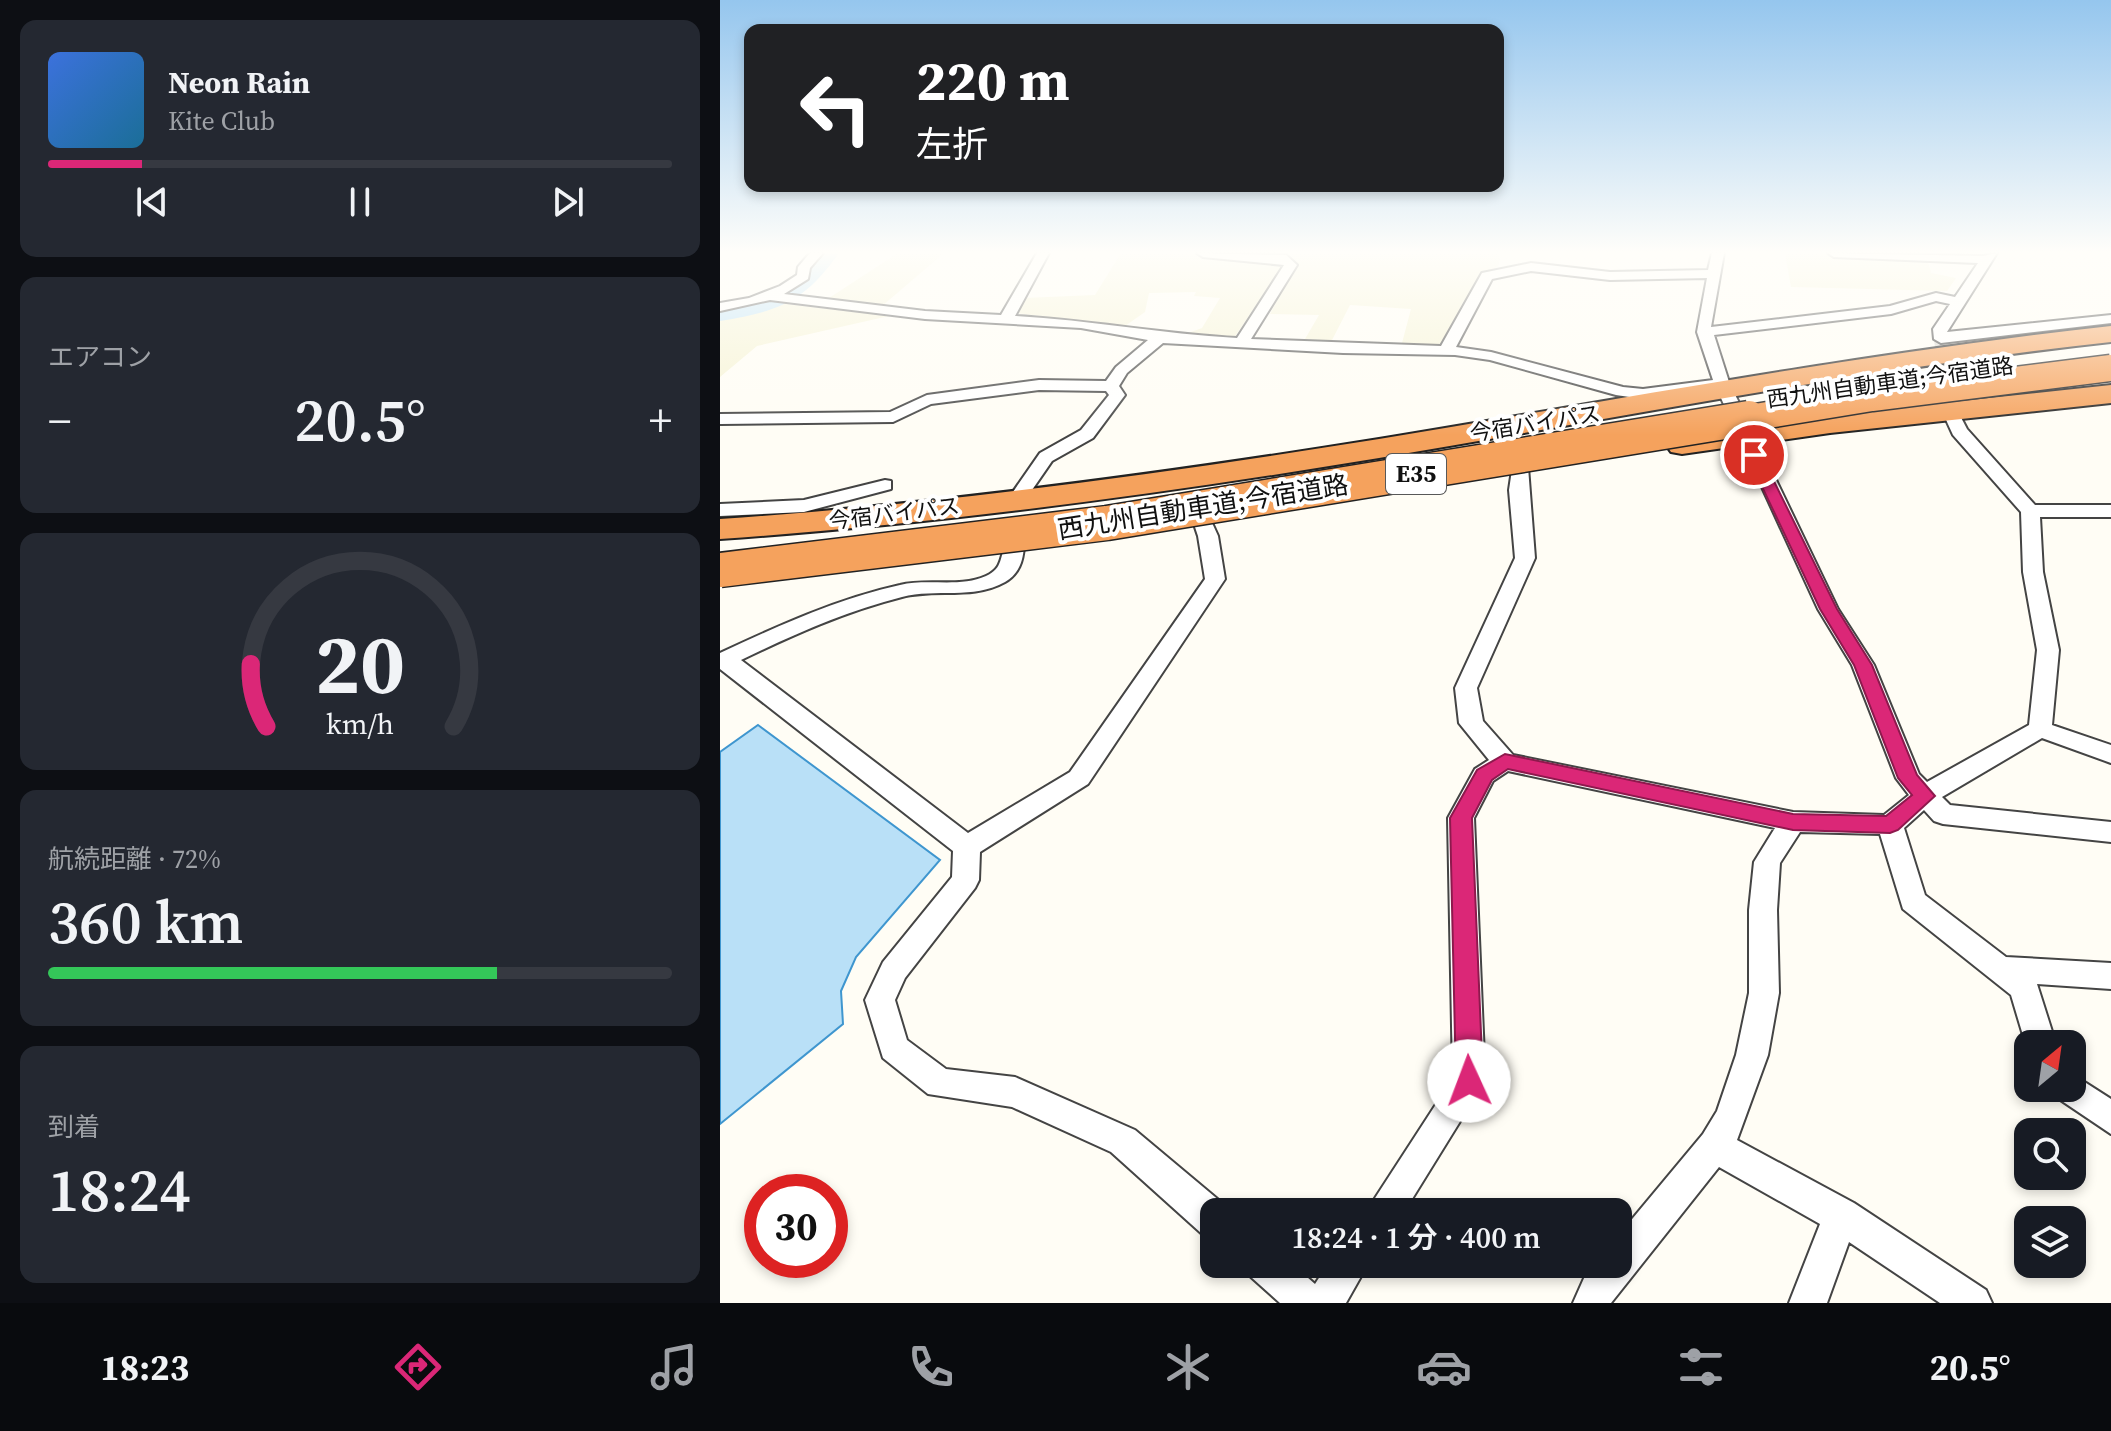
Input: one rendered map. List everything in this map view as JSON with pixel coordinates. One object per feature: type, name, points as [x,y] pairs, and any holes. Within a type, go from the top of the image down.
[{"type":"highway","name":"今宿バイパス","points":[[720,529],[824,522],[1017,499],[1374,449],[1722,394],[1955,351],[2111,334]]},
{"type":"highway","points":[[1722,394],[1942,362],[2111,344]]},
{"type":"highway","name":"西九州自動車道;今宿道路","points":[[720,552],[967,525],[1722,394],[1871,383],[2111,356]]},
{"type":"highway","name":"西九州自動車道;今宿道路","points":[[720,570],[967,543],[1508,464],[1872,398],[2111,368]]},
{"type":"highway","points":[[1508,464],[1883,407],[2111,383]]},
{"type":"highway","name":"今宿バイパス","points":[[720,582],[798,576],[1201,518],[1508,464],[2111,394]]},
{"type":"street","points":[[915,314],[1007,317],[1081,324],[1160,338],[1343,349],[1446,350],[1491,356],[1622,392],[1722,394]]},
{"type":"street","points":[[1242,341],[1260,314]]},
{"type":"street","points":[[1446,350],[1454,342],[1465,314]]},
{"type":"street","points":[[1707,314],[1704,332],[1722,394],[1828,609],[1863,665],[1908,778],[1943,814],[2111,832]]},
{"type":"street","points":[[1704,332],[1859,314]]},
{"type":"street","points":[[1950,314],[1940,329],[1940,338],[2111,319]]},
{"type":"street","points":[[1111,386],[1121,370],[1160,338]]},
{"type":"street","points":[[720,419],[893,417],[927,400],[941,398],[1039,385],[1111,386]]},
{"type":"street","points":[[1017,499],[1046,457],[1087,434],[1109,409],[1117,395],[1111,386]]},
{"type":"street","points":[[1950,411],[1959,431],[2030,511],[2033,572],[2048,650],[2040,729]]},
{"type":"street","points":[[1508,464],[1526,536],[1525,558],[1466,688],[1471,723],[1505,762],[1793,822],[1890,825],[1924,796],[2040,729],[2111,754]]},
{"type":"street","points":[[720,510],[804,506],[885,485]]},
{"type":"street","points":[[2030,511],[2111,511]]},
{"type":"street","points":[[967,847],[1079,778],[1215,579],[1208,536],[1201,518]]},
{"type":"street","points":[[967,847],[723,660],[770,636],[846,606],[907,589],[990,583],[1005,575],[1013,564],[1014,546]]},
{"type":"street","points":[[1393,1198],[1469,1081],[1461,818],[1484,775],[1505,762]]},
{"type":"street","points":[[1592,1303],[1598,1289],[1715,1146],[1731,1118],[1752,1055],[1764,993],[1763,910],[1767,862],[1793,822]]},
{"type":"street","points":[[1890,825],[1913,901],[2024,988],[2036,1030]]},
{"type":"street","points":[[967,847],[965,880],[893,971],[880,1000],[894,1048],[939,1083],[1015,1092],[1123,1141],[1200,1208]]},
{"type":"street","points":[[2000,969],[2111,976]]},
{"type":"street","points":[[2086,1100],[2111,1118]]},
{"type":"street","points":[[1715,1146],[1841,1216],[1973,1303]]},
{"type":"street","points":[[1808,1303],[1841,1216]]},
{"type":"street","points":[[1280,1278],[1308,1303]]},
{"type":"street","points":[[1324,1303],[1341,1278]]},
{"type":"shaded area","points":[[1023,314],[1142,314],[1125,326]]},
{"type":"shaded area","points":[[1211,314],[1250,314],[1234,338],[1180,336],[1202,328]]},
{"type":"shaded area","points":[[1270,314],[1345,314],[1331,342],[1305,339],[1319,315]]},
{"type":"shaded area","points":[[1410,314],[1458,314],[1445,341],[1435,346],[1402,343]]},
{"type":"shaded area","points":[[720,316],[889,316],[757,346],[720,377]]},
{"type":"water","points":[[758,725],[940,860],[856,957],[841,991],[843,1024],[720,1124],[720,752]]},
{"type":"tunnel","points":[[1941,339],[1949,405]]},
{"type":"route","points":[[1469,1081],[1461,818],[1484,775],[1505,762],[1793,822],[1890,825],[1924,796],[1908,778],[1863,665],[1828,609],[1754,455]]}]
